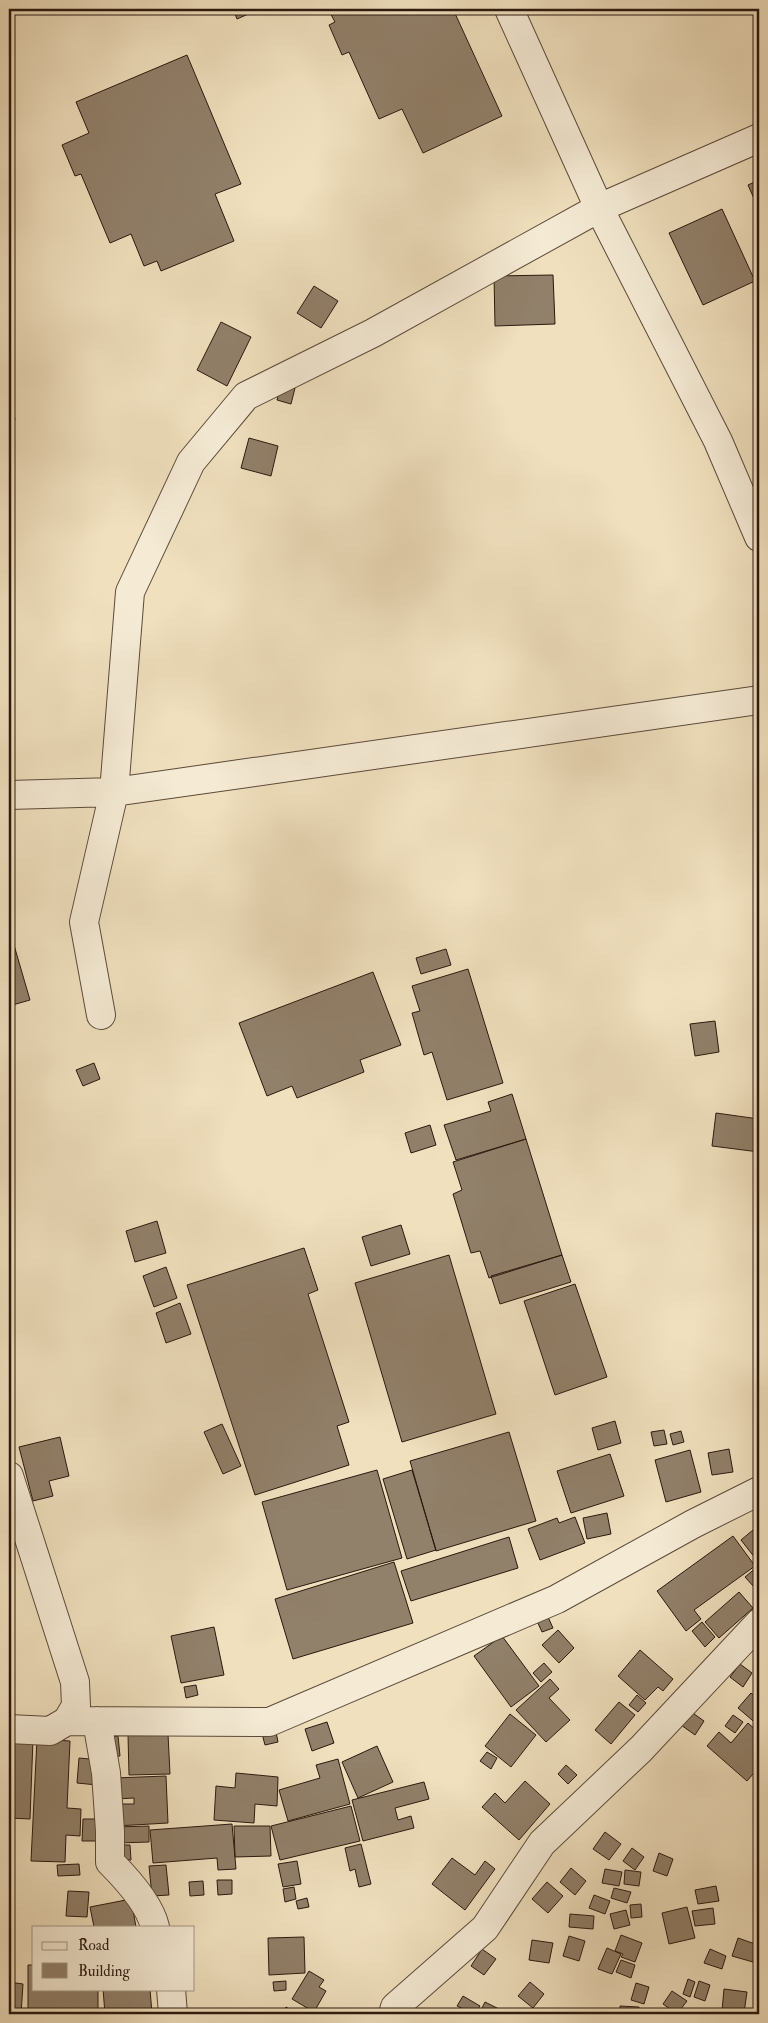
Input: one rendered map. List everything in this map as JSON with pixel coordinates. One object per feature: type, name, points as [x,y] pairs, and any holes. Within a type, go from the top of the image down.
[{"type":"street","points":[[509,9],[599,208],[718,441],[759,537]]},
{"type":"street","points":[[101,1015],[84,922],[114,792],[130,592],[191,462],[246,396],[373,333],[599,208],[759,138]]},
{"type":"street","points":[[9,795],[114,792],[759,700]]},
{"type":"street","points":[[9,1476],[75,1682],[76,1706],[67,1721],[50,1731],[9,1729]]},
{"type":"street","points":[[67,1721],[270,1722],[557,1599],[693,1524],[759,1491]]},
{"type":"street","points":[[393,2014],[395,2007],[485,1928],[542,1843],[641,1748],[759,1623]]},
{"type":"street","points":[[97,1721],[106,1773],[110,1862],[124,1876],[153,1918],[155,1926]]},
{"type":"street","points":[[171,1990],[173,2014]]},
{"type":"building","points":[[233,9],[254,9],[255,11],[237,19]]},
{"type":"building","points":[[328,9],[453,9],[502,116],[423,153],[402,109],[379,119],[349,52],[342,55],[329,25],[335,22]]},
{"type":"building","points":[[187,55],[241,184],[215,194],[234,241],[161,271],[157,261],[144,266],[131,234],[110,243],[81,174],[75,176],[62,145],[89,133],[76,102]]},
{"type":"building","points":[[759,180],[759,210],[748,185]]},
{"type":"building","points":[[722,209],[755,281],[703,305],[669,233]]},
{"type":"building","points":[[553,275],[555,324],[495,326],[494,276]]},
{"type":"building","points":[[314,286],[338,301],[321,328],[297,313]]},
{"type":"building","points":[[221,322],[251,337],[227,386],[197,370]]},
{"type":"building","points":[[281,385],[295,388],[291,404],[277,400]]},
{"type":"building","points":[[9,404],[12,404],[15,420],[9,422]]},
{"type":"building","points":[[249,438],[278,446],[271,476],[241,468]]},
{"type":"building","points":[[9,928],[30,1000],[9,1006]]},
{"type":"building","points":[[446,949],[451,965],[421,974],[416,958]]},
{"type":"building","points":[[468,969],[503,1083],[447,1100],[432,1052],[424,1055],[412,1013],[420,1011],[412,986]]},
{"type":"building","points":[[373,972],[401,1045],[360,1060],[364,1072],[297,1098],[292,1086],[267,1096],[239,1023]]},
{"type":"building","points":[[715,1021],[719,1052],[695,1056],[690,1024]]},
{"type":"building","points":[[94,1063],[100,1079],[83,1086],[76,1070]]},
{"type":"building","points":[[512,1094],[526,1139],[456,1160],[444,1125],[491,1111],[488,1102]]},
{"type":"building","points":[[716,1113],[759,1119],[759,1152],[712,1146]]},
{"type":"building","points":[[430,1125],[436,1145],[411,1153],[405,1133]]},
{"type":"building","points":[[526,1139],[562,1255],[489,1278],[480,1251],[471,1253],[453,1194],[462,1190],[453,1162]]},
{"type":"building","points":[[157,1221],[166,1253],[135,1262],[126,1231]]},
{"type":"building","points":[[401,1225],[410,1254],[371,1266],[362,1237]]},
{"type":"building","points":[[304,1248],[318,1290],[308,1294],[349,1422],[337,1426],[349,1465],[255,1495],[187,1285]]},
{"type":"building","points":[[449,1255],[496,1414],[402,1442],[355,1283]]},
{"type":"building","points":[[562,1255],[571,1282],[500,1304],[491,1276]]},
{"type":"building","points":[[166,1267],[177,1298],[154,1307],[143,1276]]},
{"type":"building","points":[[575,1284],[607,1377],[555,1395],[524,1301]]},
{"type":"building","points":[[180,1303],[191,1334],[166,1343],[156,1313]]},
{"type":"building","points":[[615,1421],[621,1443],[598,1450],[592,1428]]},
{"type":"building","points":[[222,1424],[241,1466],[223,1474],[204,1432]]},
{"type":"building","points":[[664,1430],[667,1444],[654,1446],[651,1432]]},
{"type":"building","points":[[681,1431],[684,1442],[673,1445],[670,1434]]},
{"type":"building","points":[[509,1432],[536,1521],[436,1551],[410,1461]]},
{"type":"building","points":[[60,1437],[69,1476],[49,1481],[53,1496],[33,1501],[19,1447]]},
{"type":"building","points":[[729,1449],[733,1472],[712,1475],[708,1453]]},
{"type":"building","points":[[690,1450],[701,1492],[666,1502],[655,1460]]},
{"type":"building","points":[[610,1454],[624,1496],[571,1513],[557,1471]]},
{"type":"building","points":[[377,1470],[402,1558],[287,1590],[262,1502]]},
{"type":"building","points":[[412,1470],[436,1550],[407,1559],[383,1479]]},
{"type":"building","points":[[607,1513],[611,1534],[587,1539],[583,1518]]},
{"type":"building","points":[[575,1517],[585,1543],[540,1560],[528,1529],[557,1518],[559,1523]]},
{"type":"building","points":[[759,1525],[759,1563],[741,1540]]},
{"type":"building","points":[[733,1536],[755,1566],[694,1610],[701,1619],[686,1631],[657,1591]]},
{"type":"building","points":[[509,1537],[518,1568],[411,1601],[401,1571]]},
{"type":"building","points":[[394,1562],[413,1623],[293,1659],[275,1599]]},
{"type":"building","points":[[757,1567],[759,1569],[759,1582],[754,1587],[745,1577]]},
{"type":"building","points":[[739,1592],[753,1608],[719,1638],[705,1622]]},
{"type":"building","points":[[548,1617],[553,1628],[542,1632],[537,1621]]},
{"type":"building","points":[[702,1622],[715,1637],[705,1647],[692,1631]]},
{"type":"building","points":[[214,1627],[224,1675],[181,1683],[171,1636]]},
{"type":"building","points":[[558,1630],[574,1648],[559,1663],[542,1645]]},
{"type":"building","points":[[502,1636],[539,1686],[511,1707],[474,1656]]},
{"type":"building","points":[[640,1650],[673,1679],[663,1691],[658,1687],[645,1700],[618,1676]]},
{"type":"building","points":[[544,1663],[552,1672],[541,1682],[533,1673]]},
{"type":"building","points":[[740,1664],[752,1673],[743,1687],[730,1677]]},
{"type":"building","points":[[550,1679],[559,1689],[549,1698],[570,1720],[546,1742],[516,1710]]},
{"type":"building","points":[[196,1685],[198,1695],[186,1698],[184,1687]]},
{"type":"building","points":[[751,1693],[759,1700],[759,1726],[738,1708]]},
{"type":"building","points":[[637,1695],[646,1703],[638,1712],[629,1705]]},
{"type":"building","points":[[619,1702],[635,1715],[611,1744],[595,1730]]},
{"type":"building","points":[[690,1711],[704,1721],[695,1735],[681,1725]]},
{"type":"building","points":[[510,1714],[536,1735],[511,1767],[485,1746]]},
{"type":"building","points":[[733,1715],[743,1722],[735,1733],[725,1726]]},
{"type":"building","points":[[327,1722],[334,1743],[312,1751],[305,1729]]},
{"type":"building","points":[[748,1723],[759,1733],[759,1767],[747,1781],[707,1746],[719,1732],[731,1743]]},
{"type":"building","points":[[275,1727],[278,1742],[265,1745],[261,1730]]},
{"type":"building","points":[[168,1734],[170,1774],[129,1775],[128,1735]]},
{"type":"building","points":[[118,1736],[120,1756],[108,1757],[106,1738]]},
{"type":"building","points":[[9,1737],[33,1739],[30,1819],[9,1818]]},
{"type":"building","points":[[37,1739],[70,1741],[67,1808],[81,1809],[80,1836],[66,1835],[65,1862],[31,1861]]},
{"type":"building","points":[[377,1746],[393,1782],[358,1798],[342,1762]]},
{"type":"building","points":[[487,1752],[497,1758],[491,1769],[480,1761]]},
{"type":"building","points":[[79,1758],[100,1760],[97,1785],[77,1783]]},
{"type":"building","points":[[338,1759],[350,1804],[288,1821],[279,1790],[320,1778],[316,1765]]},
{"type":"building","points":[[566,1765],[577,1775],[568,1784],[558,1774]]},
{"type":"building","points":[[236,1773],[278,1777],[277,1806],[255,1804],[254,1823],[214,1820],[216,1786],[235,1788]]},
{"type":"building","points":[[166,1776],[168,1823],[116,1826],[115,1804],[134,1804],[134,1798],[115,1799],[114,1778]]},
{"type":"building","points":[[525,1781],[550,1804],[519,1840],[482,1807],[495,1793],[505,1803]]},
{"type":"building","points":[[424,1782],[429,1799],[395,1808],[398,1820],[411,1816],[414,1828],[363,1841],[352,1800]]},
{"type":"building","points":[[351,1806],[360,1841],[280,1860],[271,1826]]},
{"type":"building","points":[[83,1819],[103,1819],[103,1841],[82,1841]]},
{"type":"building","points":[[232,1824],[236,1869],[218,1870],[217,1858],[153,1863],[150,1830]]},
{"type":"building","points":[[149,1826],[149,1842],[117,1843],[117,1827]]},
{"type":"building","points":[[234,1826],[270,1826],[271,1856],[235,1857]]},
{"type":"building","points":[[605,1832],[621,1844],[609,1860],[593,1849]]},
{"type":"building","points":[[361,1844],[371,1884],[359,1887],[355,1869],[350,1871],[345,1848]]},
{"type":"building","points":[[117,1845],[130,1845],[131,1860],[118,1860]]},
{"type":"building","points":[[632,1848],[644,1857],[635,1870],[623,1861]]},
{"type":"building","points":[[659,1853],[673,1859],[667,1876],[653,1871]]},
{"type":"building","points":[[452,1858],[475,1875],[485,1861],[495,1869],[465,1910],[432,1884]]},
{"type":"building","points":[[297,1861],[301,1884],[283,1887],[278,1864]]},
{"type":"building","points":[[79,1864],[80,1875],[58,1876],[57,1865]]},
{"type":"building","points":[[166,1865],[169,1895],[152,1896],[149,1866]]},
{"type":"building","points":[[571,1868],[586,1881],[575,1895],[560,1882]]},
{"type":"building","points":[[605,1869],[622,1872],[619,1886],[602,1883]]},
{"type":"building","points":[[625,1870],[641,1872],[639,1886],[624,1884]]},
{"type":"building","points":[[217,1880],[232,1880],[232,1894],[218,1895]]},
{"type":"building","points":[[203,1881],[204,1895],[190,1896],[189,1882]]},
{"type":"building","points":[[547,1882],[563,1896],[548,1913],[532,1899]]},
{"type":"building","points":[[716,1886],[719,1901],[698,1904],[695,1890]]},
{"type":"building","points":[[294,1887],[296,1899],[285,1902],[283,1889]]},
{"type":"building","points":[[614,1888],[631,1892],[627,1903],[611,1898]]},
{"type":"building","points":[[68,1891],[89,1892],[87,1917],[66,1916]]},
{"type":"building","points":[[594,1895],[610,1901],[605,1914],[589,1908]]},
{"type":"building","points":[[307,1898],[309,1907],[298,1909],[296,1901]]},
{"type":"building","points":[[131,1899],[136,1926],[94,1926],[90,1907]]},
{"type":"building","points":[[641,1904],[642,1917],[631,1918],[630,1905]]},
{"type":"building","points":[[687,1907],[695,1938],[669,1944],[662,1913]]},
{"type":"building","points":[[713,1908],[715,1924],[695,1926],[692,1911]]},
{"type":"building","points":[[626,1910],[630,1925],[614,1929],[610,1914]]},
{"type":"building","points":[[570,1914],[594,1916],[593,1929],[569,1927]]},
{"type":"building","points":[[621,1935],[642,1943],[635,1962],[621,1957],[623,1954],[615,1951]]},
{"type":"building","points":[[569,1936],[585,1941],[579,1961],[563,1956]]},
{"type":"building","points":[[304,1937],[305,1973],[269,1975],[268,1938]]},
{"type":"building","points":[[738,1938],[758,1945],[753,1962],[732,1956]]},
{"type":"building","points":[[532,1940],[553,1943],[549,1963],[529,1960]]},
{"type":"building","points":[[607,1948],[621,1954],[612,1974],[598,1969]]},
{"type":"building","points":[[482,1949],[496,1959],[484,1975],[471,1966]]},
{"type":"building","points":[[710,1949],[726,1956],[722,1969],[704,1963]]},
{"type":"building","points":[[621,1960],[635,1965],[631,1978],[616,1972]]},
{"type":"building","points":[[28,1965],[32,1965],[32,1990],[98,1990],[98,2014],[28,2014]]},
{"type":"building","points":[[309,1971],[324,1980],[319,1987],[326,1991],[314,2012],[292,1999]]},
{"type":"building","points":[[688,1979],[695,1982],[690,1997],[683,1994]]},
{"type":"building","points":[[286,1981],[286,1990],[274,1991],[273,1982]]},
{"type":"building","points":[[699,1981],[710,1985],[705,2001],[694,1997]]},
{"type":"building","points":[[9,1982],[23,1984],[21,2014],[9,2014]]},
{"type":"building","points":[[530,1982],[544,1994],[533,2008],[518,1996]]},
{"type":"building","points":[[636,1983],[649,1987],[644,2004],[631,2000]]},
{"type":"building","points":[[724,1989],[747,1992],[744,2013],[722,2011]]},
{"type":"building","points":[[103,1990],[150,1990],[152,2014],[105,2014]]},
{"type":"building","points":[[672,1991],[687,2001],[677,2014],[663,2004]]},
{"type":"building","points":[[463,1996],[480,2006],[475,2014],[457,2006]]},
{"type":"building","points":[[485,2002],[499,2009],[497,2014],[479,2014]]},
{"type":"building","points":[[620,2006],[639,2007],[639,2014],[620,2014]]},
{"type":"building","points":[[286,2007],[297,2014],[281,2014]]},
{"type":"building","points":[[237,2010],[238,2014],[188,2014]]}]
